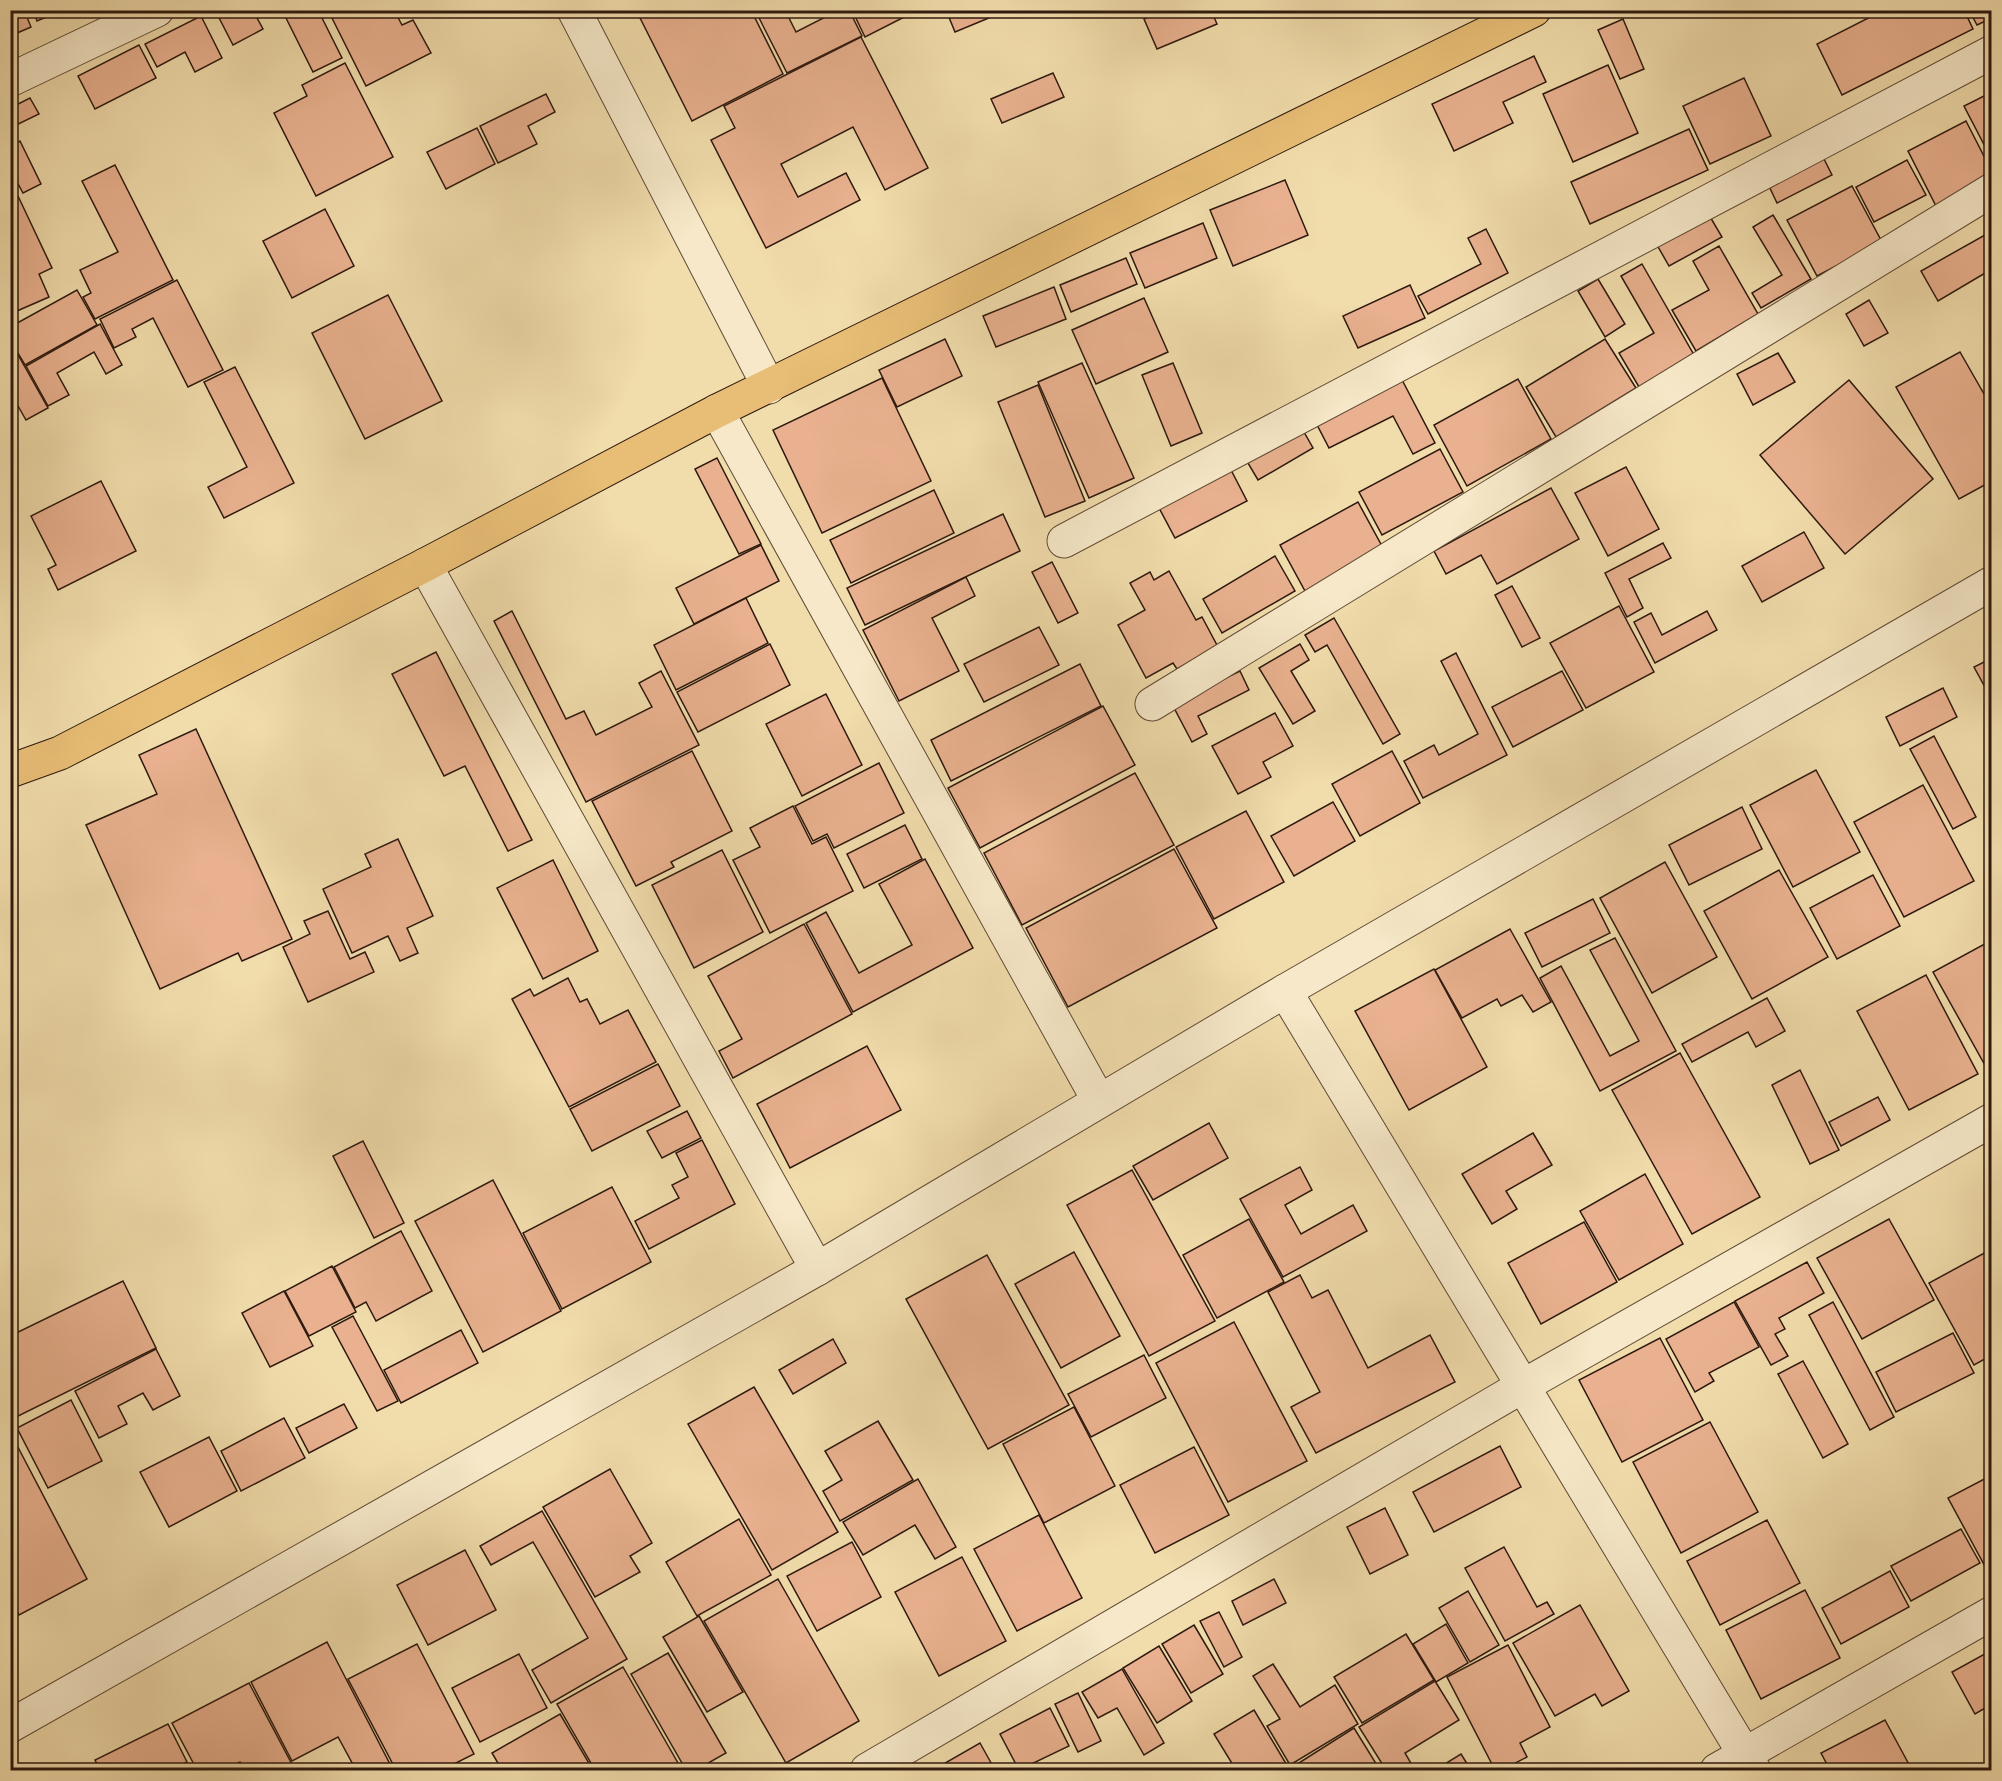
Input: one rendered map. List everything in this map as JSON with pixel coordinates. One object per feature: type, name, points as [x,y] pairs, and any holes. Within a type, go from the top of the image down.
[{"type":"main road","points":[[10,771],[60,753],[717,411],[1534,10]]},
{"type":"street","points":[[10,80],[157,10]]},
{"type":"street","points":[[574,10],[769,387]]},
{"type":"street","points":[[1064,541],[1992,52]]},
{"type":"street","points":[[1152,704],[1992,190]]},
{"type":"street","points":[[717,411],[1099,1101]]},
{"type":"street","points":[[425,565],[817,1269]]},
{"type":"street","points":[[10,1726],[817,1269],[1285,991],[1992,583]]},
{"type":"street","points":[[1285,991],[1523,1386],[1739,1765],[1992,1613]]},
{"type":"street","points":[[867,1770],[1523,1386],[1992,1120]]},
{"type":"building","points":[[10,10],[24,10],[31,27],[10,36]]},
{"type":"building","points":[[33,10],[63,10],[37,21]]},
{"type":"building","points":[[215,10],[267,10],[256,16],[263,29],[233,45]]},
{"type":"building","points":[[282,10],[318,10],[342,58],[313,72]]},
{"type":"building","points":[[332,10],[394,10],[402,25],[413,20],[431,53],[366,86],[329,12]]},
{"type":"building","points":[[636,10],[751,10],[783,74],[692,121]]},
{"type":"building","points":[[755,10],[785,10],[796,32],[839,10],[849,10],[862,36],[787,73]]},
{"type":"building","points":[[852,10],[918,10],[865,37]]},
{"type":"building","points":[[946,10],[1008,10],[955,32]]},
{"type":"building","points":[[1163,10],[1211,10],[1217,24],[1157,49],[1144,19]]},
{"type":"building","points":[[1884,10],[1964,10],[1973,29],[1842,95],[1817,44]]},
{"type":"building","points":[[1969,10],[1992,10],[1992,18],[1977,25]]},
{"type":"building","points":[[201,16],[222,58],[195,72],[185,52],[157,67],[145,44]]},
{"type":"building","points":[[1623,19],[1644,69],[1620,79],[1598,30]]},
{"type":"building","points":[[861,37],[928,168],[885,190],[853,127],[781,164],[798,197],[846,173],[860,200],[766,248],[711,140],[735,128],[724,106]]},
{"type":"building","points":[[139,45],[156,78],[95,109],[78,76]]},
{"type":"building","points":[[1534,56],[1546,82],[1503,102],[1513,123],[1454,151],[1432,104]]},
{"type":"building","points":[[345,63],[393,157],[316,196],[274,113],[307,96],[302,85]]},
{"type":"building","points":[[1608,65],[1638,133],[1573,162],[1543,94]]},
{"type":"building","points":[[1053,73],[1064,97],[1002,123],[991,99]]},
{"type":"building","points":[[1744,78],[1771,136],[1710,164],[1683,106]]},
{"type":"building","points":[[1992,92],[1992,160],[1964,106]]},
{"type":"building","points":[[546,94],[555,112],[528,126],[537,144],[498,163],[480,126]]},
{"type":"building","points":[[30,98],[39,114],[10,128],[10,108]]},
{"type":"building","points":[[1966,121],[1992,172],[1992,177],[1936,206],[1908,151]]},
{"type":"building","points":[[477,128],[495,164],[446,189],[427,152]]},
{"type":"building","points":[[1689,129],[1708,170],[1590,224],[1571,182]]},
{"type":"building","points":[[20,141],[41,184],[23,193],[10,169],[10,147]]},
{"type":"building","points":[[1823,157],[1832,175],[1777,203],[1768,184]]},
{"type":"building","points":[[1907,160],[1926,195],[1874,222],[1856,187]]},
{"type":"building","points":[[115,165],[173,280],[95,319],[83,297],[91,293],[80,270],[118,252],[82,181]]},
{"type":"building","points":[[1285,180],[1308,235],[1233,266],[1210,210]]},
{"type":"building","points":[[1852,186],[1882,242],[1817,276],[1787,220]]},
{"type":"building","points":[[18,196],[52,268],[39,274],[49,297],[10,314],[10,200]]},
{"type":"building","points":[[325,209],[354,266],[292,298],[263,241]]},
{"type":"building","points":[[1709,215],[1722,237],[1669,266],[1657,245]]},
{"type":"building","points":[[1773,215],[1811,279],[1761,308],[1752,293],[1782,275],[1753,227]]},
{"type":"building","points":[[1203,223],[1217,258],[1145,288],[1130,253]]},
{"type":"building","points":[[1486,229],[1508,273],[1428,314],[1418,296],[1481,264],[1468,238]]},
{"type":"building","points":[[1992,231],[1992,269],[1938,301],[1921,271]]},
{"type":"building","points":[[1719,246],[1758,314],[1696,351],[1672,310],[1709,290],[1693,261]]},
{"type":"building","points":[[1126,258],[1137,284],[1071,312],[1060,285]]},
{"type":"building","points":[[1642,264],[1694,355],[1639,387],[1619,353],[1654,333],[1621,276]]},
{"type":"building","points":[[1598,279],[1625,324],[1605,337],[1578,291]]},
{"type":"building","points":[[177,280],[223,370],[188,387],[153,318],[132,329],[136,337],[114,348],[100,319]]},
{"type":"building","points":[[1410,285],[1425,318],[1358,348],[1343,316]]},
{"type":"building","points":[[1054,287],[1066,319],[996,347],[983,316]]},
{"type":"building","points":[[77,290],[97,325],[25,365],[10,340],[10,327]]},
{"type":"building","points":[[388,295],[442,401],[365,439],[312,333]]},
{"type":"building","points":[[1144,298],[1168,352],[1096,384],[1072,330]]},
{"type":"building","points":[[1869,300],[1888,333],[1864,346],[1846,314]]},
{"type":"building","points":[[100,324],[122,365],[106,374],[94,352],[57,373],[69,395],[48,406],[26,366]]},
{"type":"building","points":[[945,339],[962,376],[897,407],[879,370]]},
{"type":"building","points":[[1605,339],[1636,388],[1556,437],[1526,387]]},
{"type":"building","points":[[1960,352],[1992,408],[1992,481],[1959,499],[1896,387]]},
{"type":"building","points":[[17,353],[48,408],[26,420],[14,399],[10,402],[10,357]]},
{"type":"building","points":[[1778,353],[1795,382],[1753,405],[1737,374]]},
{"type":"building","points":[[1082,363],[1134,478],[1089,498],[1038,382]]},
{"type":"building","points":[[1173,363],[1202,433],[1171,446],[1142,375]]},
{"type":"building","points":[[235,367],[294,483],[224,518],[208,487],[247,467],[204,382]]},
{"type":"building","points":[[1400,376],[1435,443],[1413,454],[1393,416],[1329,448],[1314,419]]},
{"type":"building","points":[[882,378],[931,481],[822,533],[773,430]]},
{"type":"building","points":[[1518,379],[1551,439],[1467,486],[1434,425]]},
{"type":"building","points":[[1849,380],[1933,479],[1845,554],[1760,455]]},
{"type":"building","points":[[1038,385],[1085,501],[1045,517],[998,402]]},
{"type":"building","points":[[1300,425],[1313,448],[1258,480],[1245,458]]},
{"type":"building","points":[[1440,449],[1463,492],[1382,535],[1359,492]]},
{"type":"building","points":[[717,458],[761,544],[739,554],[695,469]]},
{"type":"building","points":[[1626,467],[1659,529],[1608,556],[1575,493]]},
{"type":"building","points":[[1230,468],[1247,501],[1175,538],[1158,506]]},
{"type":"building","points":[[101,481],[136,551],[58,590],[48,569],[56,565],[31,516]]},
{"type":"building","points":[[1551,488],[1579,539],[1497,584],[1481,555],[1446,574],[1434,551]]},
{"type":"building","points":[[934,490],[954,533],[851,583],[830,540]]},
{"type":"building","points":[[1358,502],[1389,559],[1311,602],[1280,545]]},
{"type":"building","points":[[1003,514],[1020,551],[865,625],[847,588]]},
{"type":"building","points":[[1804,532],[1824,568],[1762,602],[1742,566]]},
{"type":"building","points":[[1663,543],[1671,558],[1629,579],[1643,608],[1627,617],[1605,573]]},
{"type":"building","points":[[761,545],[779,581],[694,624],[676,588]]},
{"type":"building","points":[[1275,556],[1295,591],[1222,633],[1203,599]]},
{"type":"building","points":[[1052,562],[1078,613],[1058,623],[1032,572]]},
{"type":"building","points":[[1169,571],[1196,620],[1202,617],[1218,647],[1177,669],[1173,663],[1146,678],[1118,625],[1145,610],[1130,583],[1150,572],[1154,580]]},
{"type":"building","points":[[966,577],[975,596],[932,618],[959,671],[899,701],[863,630]]},
{"type":"building","points":[[1512,586],[1540,638],[1522,647],[1495,595]]},
{"type":"building","points":[[746,598],[768,643],[676,690],[654,645]]},
{"type":"building","points":[[1619,606],[1654,672],[1586,708],[1550,643]]},
{"type":"building","points":[[512,611],[566,719],[584,711],[596,735],[652,707],[639,683],[661,671],[699,745],[586,802],[494,621]]},
{"type":"building","points":[[1707,611],[1717,630],[1655,663],[1634,622],[1651,613],[1662,635]]},
{"type":"building","points":[[1334,618],[1400,734],[1383,744],[1327,645],[1315,652],[1305,635]]},
{"type":"building","points":[[1039,627],[1059,665],[984,702],[964,664]]},
{"type":"building","points":[[770,644],[790,685],[698,732],[677,692]]},
{"type":"building","points":[[1300,644],[1309,660],[1291,671],[1315,711],[1293,724],[1259,668]]},
{"type":"building","points":[[436,652],[532,840],[508,851],[465,766],[444,776],[392,674]]},
{"type":"building","points":[[1456,653],[1507,755],[1423,798],[1404,761],[1434,745],[1439,755],[1478,734],[1441,661]]},
{"type":"building","points":[[1992,658],[1992,700],[1974,667]]},
{"type":"building","points":[[1080,664],[1101,706],[951,781],[931,740]]},
{"type":"building","points":[[1240,671],[1249,690],[1198,716],[1207,734],[1192,742],[1172,704]]},
{"type":"building","points":[[1562,671],[1583,710],[1513,747],[1492,707]]},
{"type":"building","points":[[1943,688],[1957,717],[1900,746],[1886,717]]},
{"type":"building","points":[[826,694],[862,765],[802,796],[766,724]]},
{"type":"building","points":[[1103,706],[1135,765],[980,848],[948,788]]},
{"type":"building","points":[[1275,713],[1293,746],[1263,762],[1271,777],[1238,794],[1212,746]]},
{"type":"building","points":[[196,729],[292,939],[242,961],[238,953],[160,989],[86,825],[157,794],[139,755]]},
{"type":"building","points":[[1934,736],[1976,817],[1953,829],[1910,749]]},
{"type":"building","points":[[692,751],[732,831],[671,862],[674,867],[636,886],[592,801]]},
{"type":"building","points":[[1392,751],[1420,803],[1360,836],[1332,784]]},
{"type":"building","points":[[879,763],[904,813],[834,848],[827,834],[813,841],[795,806]]},
{"type":"building","points":[[1816,770],[1860,852],[1793,887],[1750,805]]},
{"type":"building","points":[[1135,773],[1174,845],[1022,925],[984,853]]},
{"type":"building","points":[[1923,785],[1974,881],[1904,917],[1854,822]]},
{"type":"building","points":[[1333,802],[1355,841],[1294,876],[1271,836]]},
{"type":"building","points":[[793,806],[812,844],[826,837],[853,891],[770,933],[733,860],[760,847],[750,828]]},
{"type":"building","points":[[1742,807],[1762,849],[1689,885],[1669,845]]},
{"type":"building","points":[[1246,811],[1284,882],[1214,919],[1176,847]]},
{"type":"building","points":[[905,825],[922,859],[864,888],[847,854]]},
{"type":"building","points":[[398,839],[433,916],[407,928],[418,953],[400,961],[388,936],[352,953],[323,889],[371,867],[365,854]]},
{"type":"building","points":[[1174,849],[1217,928],[1068,1007],[1026,928]]},
{"type":"building","points":[[722,850],[763,932],[694,968],[652,885]]},
{"type":"building","points":[[925,859],[973,948],[853,1012],[806,923],[826,912],[859,973],[912,945],[879,884]]},
{"type":"building","points":[[553,860],[598,951],[543,979],[497,888]]},
{"type":"building","points":[[1665,862],[1717,957],[1652,993],[1600,898]]},
{"type":"building","points":[[1779,870],[1828,957],[1752,999],[1704,911]]},
{"type":"building","points":[[1873,875],[1900,926],[1837,959],[1810,908]]},
{"type":"building","points":[[1593,899],[1610,933],[1542,967],[1525,933]]},
{"type":"building","points":[[328,911],[350,959],[365,952],[374,972],[308,1002],[283,947],[310,934],[304,921]]},
{"type":"building","points":[[804,924],[852,1014],[733,1078],[719,1051],[742,1039],[708,976]]},
{"type":"building","points":[[1510,929],[1551,1002],[1533,1012],[1522,995],[1501,1006],[1497,999],[1462,1018],[1435,970]]},
{"type":"building","points":[[1615,938],[1676,1051],[1600,1091],[1540,978],[1561,966],[1610,1056],[1639,1041],[1590,950]]},
{"type":"building","points":[[1992,940],[1992,1064],[1986,1067],[1933,972]]},
{"type":"building","points":[[1434,969],[1487,1067],[1409,1110],[1355,1011]]},
{"type":"building","points":[[1926,975],[1978,1074],[1909,1110],[1857,1011]]},
{"type":"building","points":[[568,978],[580,1002],[587,999],[600,1024],[628,1010],[656,1062],[569,1107],[512,999],[530,989],[534,996]]},
{"type":"building","points":[[1767,998],[1785,1031],[1756,1047],[1748,1032],[1692,1062],[1682,1044]]},
{"type":"building","points":[[867,1046],[901,1110],[790,1168],[757,1104]]},
{"type":"building","points":[[1680,1053],[1760,1197],[1692,1234],[1612,1090]]},
{"type":"building","points":[[658,1064],[680,1106],[592,1151],[570,1109]]},
{"type":"building","points":[[1800,1070],[1839,1150],[1810,1164],[1772,1085]]},
{"type":"building","points":[[1878,1097],[1890,1120],[1841,1146],[1829,1122]]},
{"type":"building","points":[[687,1111],[701,1138],[662,1158],[647,1131]]},
{"type":"building","points":[[1209,1123],[1228,1158],[1153,1200],[1133,1166]]},
{"type":"building","points":[[1533,1133],[1552,1165],[1506,1191],[1517,1209],[1492,1224],[1462,1174]]},
{"type":"building","points":[[702,1140],[735,1204],[649,1249],[635,1221],[679,1198],[672,1185],[688,1177],[676,1153]]},
{"type":"building","points":[[363,1141],[404,1223],[374,1238],[333,1156]]},
{"type":"building","points":[[1300,1167],[1312,1190],[1285,1205],[1301,1234],[1353,1205],[1367,1231],[1283,1277],[1240,1199]]},
{"type":"building","points":[[1132,1170],[1215,1321],[1149,1356],[1067,1205]]},
{"type":"building","points":[[1645,1174],[1683,1244],[1619,1280],[1580,1211]]},
{"type":"building","points":[[493,1180],[561,1311],[483,1352],[415,1221]]},
{"type":"building","points":[[612,1187],[651,1262],[562,1309],[523,1233]]},
{"type":"building","points":[[1249,1219],[1284,1282],[1217,1318],[1183,1255]]},
{"type":"building","points":[[1889,1219],[1934,1300],[1862,1339],[1817,1258]]},
{"type":"building","points":[[1584,1222],[1617,1282],[1541,1324],[1508,1263]]},
{"type":"building","points":[[401,1231],[432,1291],[376,1321],[366,1302],[355,1308],[334,1267]]},
{"type":"building","points":[[1990,1250],[1992,1253],[1992,1355],[1974,1365],[1929,1283]]},
{"type":"building","points":[[1074,1252],[1120,1336],[1061,1368],[1015,1284]]},
{"type":"building","points":[[987,1255],[1069,1405],[988,1449],[906,1299]]},
{"type":"building","points":[[1807,1262],[1824,1293],[1779,1318],[1785,1329],[1775,1334],[1788,1356],[1771,1365],[1735,1301]]},
{"type":"building","points":[[332,1266],[356,1312],[309,1336],[285,1291]]},
{"type":"building","points":[[1300,1275],[1312,1298],[1328,1290],[1368,1368],[1430,1335],[1455,1382],[1316,1453],[1291,1407],[1320,1392],[1268,1292]]},
{"type":"building","points":[[123,1281],[156,1348],[10,1420],[10,1336]]},
{"type":"building","points":[[284,1291],[313,1346],[270,1367],[242,1313]]},
{"type":"building","points":[[1734,1302],[1759,1347],[1709,1373],[1714,1381],[1695,1392],[1666,1339]]},
{"type":"building","points":[[1833,1302],[1894,1417],[1870,1430],[1809,1315]]},
{"type":"building","points":[[353,1316],[398,1401],[377,1411],[332,1327]]},
{"type":"building","points":[[1234,1322],[1307,1461],[1228,1502],[1156,1363]]},
{"type":"building","points":[[461,1330],[478,1363],[401,1403],[384,1370]]},
{"type":"building","points":[[1953,1333],[1974,1373],[1896,1412],[1876,1372]]},
{"type":"building","points":[[1660,1338],[1703,1420],[1622,1462],[1579,1380]]},
{"type":"building","points":[[833,1339],[846,1363],[793,1394],[779,1370]]},
{"type":"building","points":[[156,1349],[180,1396],[153,1410],[143,1393],[118,1406],[127,1424],[99,1438],[75,1391]]},
{"type":"building","points":[[1144,1355],[1166,1398],[1091,1437],[1068,1394]]},
{"type":"building","points":[[1803,1361],[1848,1444],[1823,1458],[1778,1374]]},
{"type":"building","points":[[754,1387],[838,1532],[772,1570],[688,1424]]},
{"type":"building","points":[[71,1400],[102,1461],[48,1488],[17,1428]]},
{"type":"building","points":[[344,1404],[357,1428],[309,1453],[296,1428]]},
{"type":"building","points":[[1074,1407],[1115,1486],[1044,1523],[1003,1444]]},
{"type":"building","points":[[284,1418],[305,1458],[241,1491],[221,1451]]},
{"type":"building","points":[[878,1421],[913,1480],[840,1521],[823,1491],[842,1480],[825,1451]]},
{"type":"building","points":[[1710,1422],[1758,1512],[1681,1553],[1633,1462]]},
{"type":"building","points":[[10,1432],[87,1579],[19,1615],[10,1598]]},
{"type":"building","points":[[209,1437],[237,1491],[169,1527],[140,1472]]},
{"type":"building","points":[[1500,1446],[1521,1487],[1434,1532],[1413,1492]]},
{"type":"building","points":[[1194,1447],[1229,1515],[1155,1553],[1120,1485]]},
{"type":"building","points":[[610,1469],[652,1543],[630,1556],[640,1572],[595,1597],[543,1507]]},
{"type":"building","points":[[1992,1475],[1992,1568],[1987,1570],[1948,1498]]},
{"type":"building","points":[[918,1479],[956,1547],[935,1559],[915,1525],[863,1555],[843,1522]]},
{"type":"building","points":[[1385,1508],[1408,1555],[1370,1574],[1347,1527]]},
{"type":"building","points":[[542,1511],[627,1659],[551,1703],[532,1670],[588,1638],[533,1542],[491,1565],[480,1546]]},
{"type":"building","points":[[1039,1515],[1082,1598],[1017,1631],[974,1549]]},
{"type":"building","points":[[739,1519],[771,1575],[697,1616],[666,1562]]},
{"type":"building","points":[[1767,1520],[1800,1583],[1720,1625],[1687,1561]]},
{"type":"building","points":[[1961,1529],[1980,1563],[1911,1601],[1891,1566]]},
{"type":"building","points":[[852,1542],[881,1597],[817,1631],[787,1576]]},
{"type":"building","points":[[1504,1547],[1537,1607],[1547,1602],[1554,1614],[1505,1641],[1465,1568]]},
{"type":"building","points":[[465,1550],[496,1610],[428,1645],[397,1585]]},
{"type":"building","points":[[962,1557],[1006,1641],[939,1676],[895,1592]]},
{"type":"building","points":[[1890,1571],[1909,1607],[1841,1644],[1822,1608]]},
{"type":"building","points":[[778,1579],[859,1721],[786,1763],[704,1621]]},
{"type":"building","points":[[1274,1579],[1286,1603],[1243,1625],[1232,1601]]},
{"type":"building","points":[[1805,1590],[1840,1658],[1761,1699],[1726,1630]]},
{"type":"building","points":[[1468,1591],[1499,1645],[1470,1662],[1439,1608]]},
{"type":"building","points":[[1580,1605],[1629,1691],[1602,1706],[1595,1694],[1555,1716],[1513,1643]]},
{"type":"building","points":[[1219,1612],[1242,1657],[1224,1667],[1200,1621]]},
{"type":"building","points":[[699,1616],[743,1692],[707,1712],[663,1637]]},
{"type":"building","points":[[1446,1624],[1468,1663],[1436,1682],[1413,1644]]},
{"type":"building","points":[[1194,1625],[1223,1674],[1191,1693],[1162,1644]]},
{"type":"building","points":[[1406,1634],[1434,1680],[1362,1723],[1334,1677]]},
{"type":"building","points":[[327,1642],[393,1770],[356,1770],[338,1737],[292,1761],[251,1682]]},
{"type":"building","points":[[417,1644],[474,1754],[442,1770],[396,1770],[348,1679]]},
{"type":"building","points":[[1508,1645],[1550,1727],[1520,1743],[1527,1757],[1502,1770],[1495,1770],[1447,1677]]},
{"type":"building","points":[[1159,1646],[1192,1701],[1157,1723],[1123,1668]]},
{"type":"building","points":[[1992,1650],[1992,1704],[1975,1714],[1952,1672]]},
{"type":"building","points":[[668,1653],[726,1753],[696,1770],[686,1770],[631,1674]]},
{"type":"building","points":[[519,1654],[547,1708],[480,1742],[452,1688]]},
{"type":"building","points":[[1273,1664],[1300,1707],[1335,1685],[1358,1724],[1290,1765],[1267,1726],[1280,1719],[1253,1676]]},
{"type":"building","points":[[623,1667],[682,1770],[595,1770],[557,1704]]},
{"type":"building","points":[[1122,1669],[1164,1743],[1144,1755],[1117,1708],[1098,1718],[1082,1692]]},
{"type":"building","points":[[1435,1681],[1459,1720],[1405,1753],[1412,1765],[1403,1770],[1386,1770],[1359,1727]]},
{"type":"building","points":[[249,1683],[295,1770],[244,1770],[240,1762],[223,1770],[197,1770],[172,1723]]},
{"type":"building","points":[[1078,1693],[1101,1741],[1078,1752],[1055,1704]]},
{"type":"building","points":[[1050,1708],[1069,1746],[1019,1770],[1000,1734]]},
{"type":"building","points":[[1254,1710],[1288,1767],[1282,1770],[1236,1770],[1214,1734]]},
{"type":"building","points":[[560,1714],[593,1770],[502,1770],[492,1753]]},
{"type":"building","points":[[1885,1720],[1912,1770],[1830,1770],[1821,1753]]},
{"type":"building","points":[[168,1724],[187,1762],[169,1770],[166,1770],[163,1765],[153,1770],[100,1770],[95,1760]]},
{"type":"building","points":[[1354,1728],[1380,1770],[1293,1770],[1291,1768]]},
{"type":"building","points":[[980,1743],[995,1770],[933,1770]]},
{"type":"building","points":[[1461,1754],[1471,1770],[1435,1770]]}]
